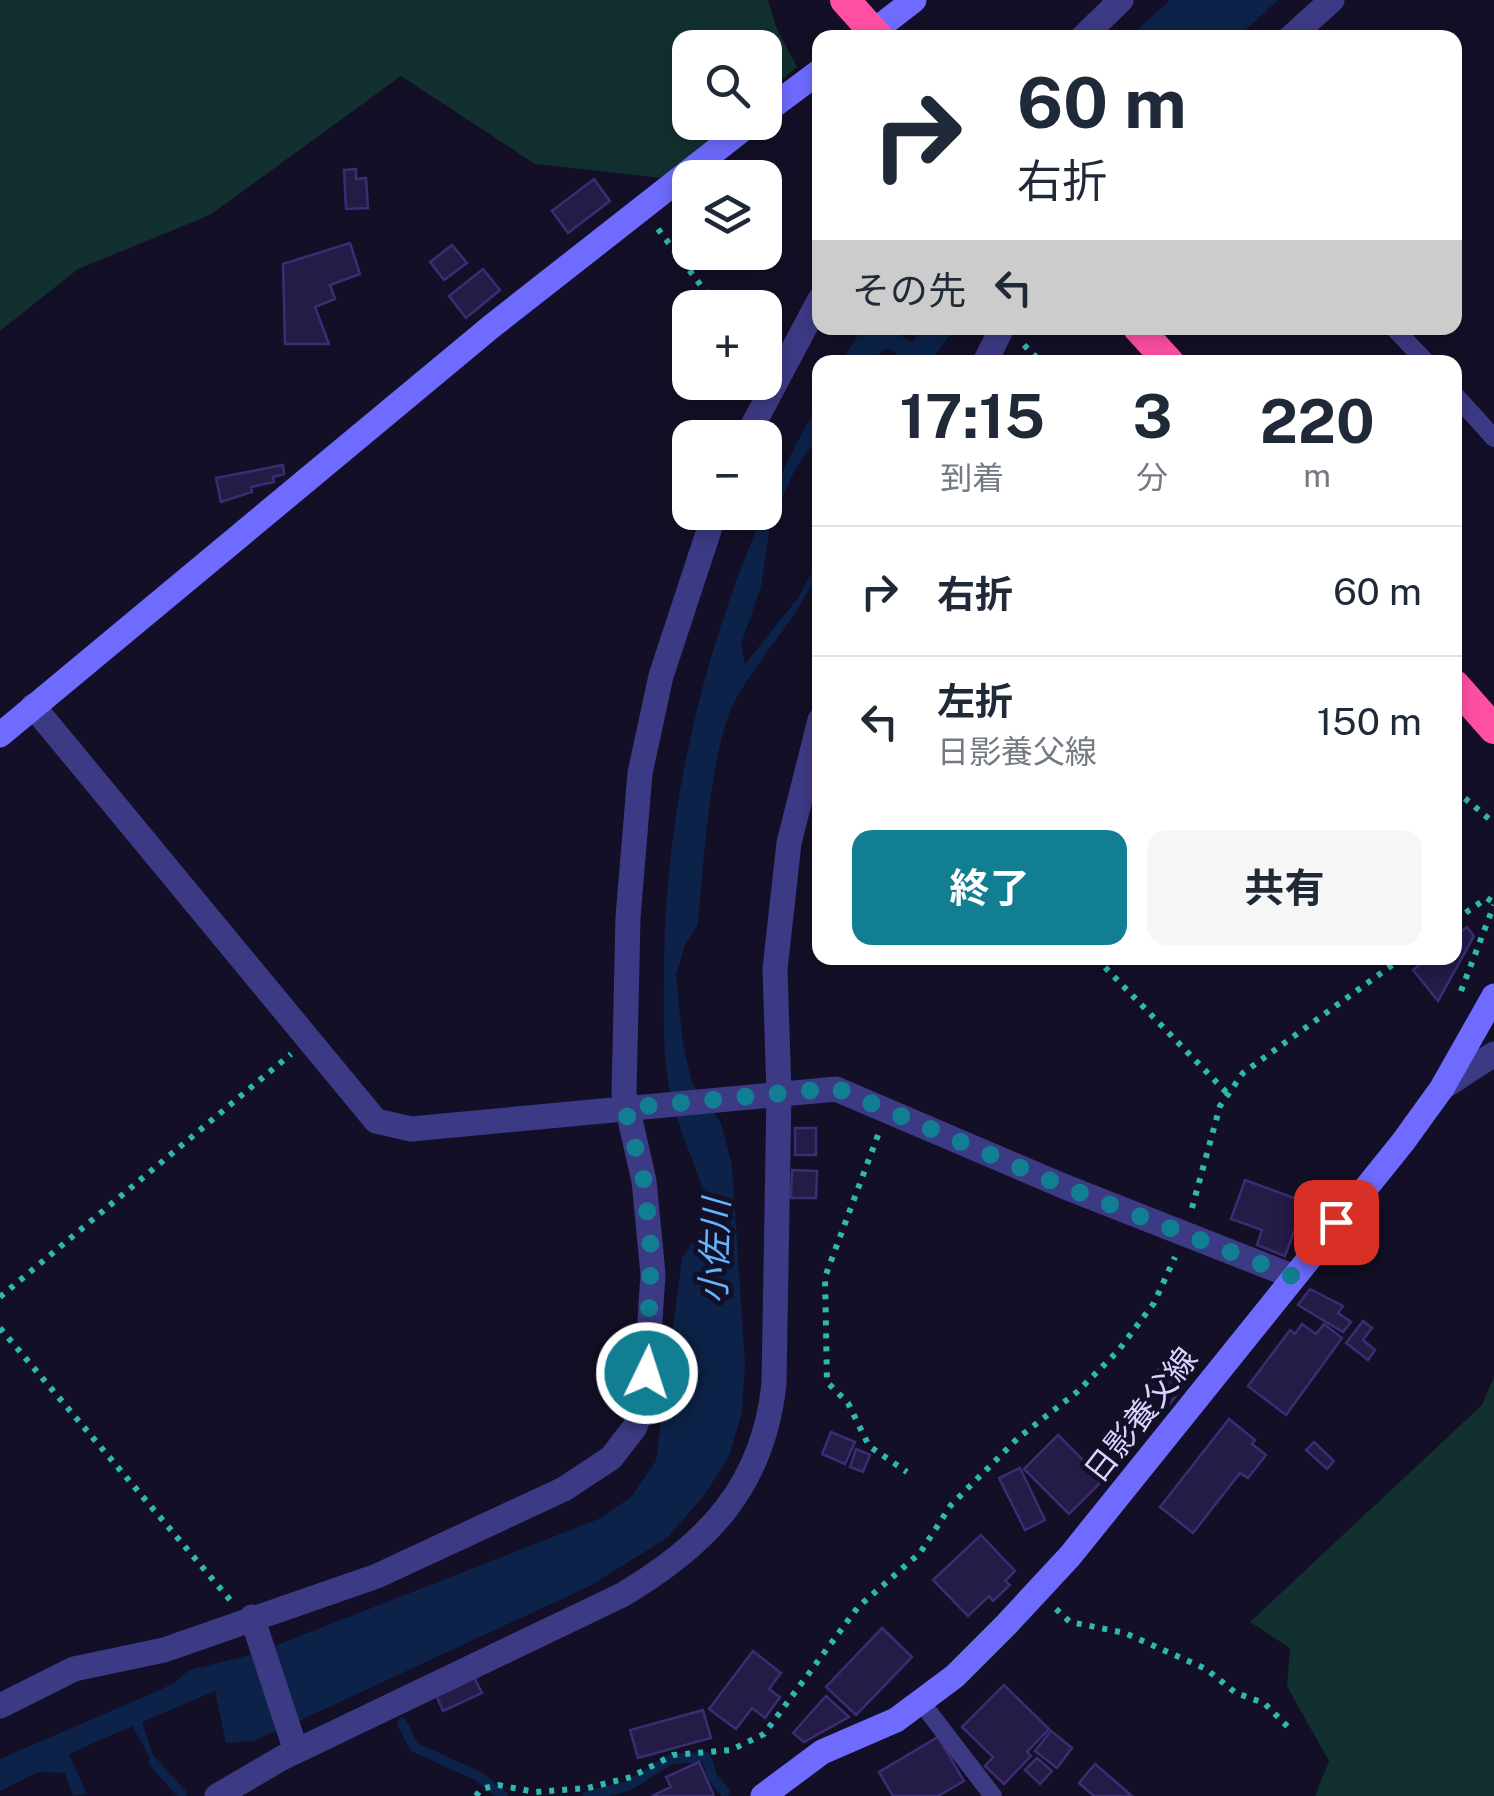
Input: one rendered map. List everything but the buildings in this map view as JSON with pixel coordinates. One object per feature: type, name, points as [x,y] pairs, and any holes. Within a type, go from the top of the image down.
[{"type":"highway","points":[[845,0],[872,30]]},
{"type":"highway","points":[[1144,335],[1163,355]]},
{"type":"highway","points":[[1462,693],[1494,729]]},
{"type":"street","points":[[875,30],[914,0]]},
{"type":"street","points":[[1090,30],[1122,0]]},
{"type":"street","points":[[1299,30],[1332,0]]},
{"type":"street","points":[[782,99],[812,77]]},
{"type":"street","points":[[0,734],[641,206],[728,140]]},
{"type":"street","points":[[756,420],[812,315]]},
{"type":"street","points":[[0,1706],[74,1670],[164,1650],[377,1576],[564,1489],[625,1443],[645,1396],[653,1274],[644,1181],[629,1107],[628,917],[640,773],[661,676],[709,530]]},
{"type":"street","points":[[34,706],[363,1110],[392,1128],[836,1088],[1292,1276]]},
{"type":"street","points":[[220,1795],[295,1748],[622,1594],[665,1569],[709,1530],[745,1484],[770,1428],[774,1384],[770,1094],[775,969],[798,794],[812,747]]},
{"type":"street","name":"日影養父線","points":[[763,1796],[822,1752],[896,1720],[921,1702],[955,1676],[1037,1592],[1442,1088],[1494,996]]},
{"type":"street","points":[[1442,1088],[1494,1054]]},
{"type":"street","points":[[254,1619],[295,1748]]},
{"type":"lane","points":[[1401,335],[1419,355]]},
{"type":"lane","points":[[1462,402],[1494,438]]},
{"type":"lane","points":[[921,1702],[994,1796]]},
{"type":"path","points":[[641,206],[704,290]]},
{"type":"path","points":[[1462,796],[1494,823]]},
{"type":"path","points":[[1462,915],[1487,898],[1494,903]]},
{"type":"path","points":[[1103,965],[1228,1094]]},
{"type":"path","points":[[476,1796],[481,1789],[498,1785],[534,1792],[588,1788],[631,1777],[674,1755],[732,1750],[764,1734],[858,1607],[920,1553],[952,1505],[1018,1438],[1078,1392],[1118,1351],[1154,1303],[1186,1235],[1208,1140],[1228,1094],[1243,1073],[1392,965]]},
{"type":"path","points":[[0,1297],[306,1042]]},
{"type":"path","points":[[888,1111],[825,1277],[827,1382],[848,1404],[869,1446],[908,1472]]},
{"type":"path","points":[[0,1328],[236,1608],[254,1619]]},
{"type":"path","points":[[1037,1592],[1070,1622],[1125,1634],[1206,1668],[1236,1694],[1264,1702],[1290,1730]]},
{"type":"green space","points":[[0,0],[768,0],[778,30],[672,30],[672,140],[708,140],[684,160],[672,160],[672,170],[662,178],[535,164],[401,76],[210,215],[78,269],[0,331]]},
{"type":"green space","points":[[782,38],[797,67],[782,79]]},
{"type":"green space","points":[[1494,1377],[1494,1796],[1315,1796],[1329,1761],[1287,1686],[1290,1648],[1250,1622],[1482,1405]]},
{"type":"water","points":[[1170,0],[1278,0],[1246,30],[1137,30]]},
{"type":"water","points":[[858,335],[900,335],[912,342],[918,335],[950,335],[935,355],[898,355],[888,348],[877,355],[846,355]]},
{"type":"water","points":[[812,415],[812,446],[795,469],[782,499],[782,474]]},
{"type":"water","name":"小佐川","points":[[769,530],[761,586],[741,645],[745,664],[798,598],[812,572],[812,584],[731,709],[713,784],[698,924],[685,945],[676,975],[683,1044],[692,1083],[721,1123],[732,1166],[745,1363],[742,1412],[729,1457],[703,1497],[667,1538],[590,1586],[301,1720],[253,1741],[226,1743],[215,1691],[142,1722],[159,1773],[132,1726],[69,1754],[87,1794],[73,1796],[65,1773],[39,1772],[0,1791],[0,1759],[173,1684],[189,1670],[254,1654],[601,1518],[631,1497],[656,1461],[682,1258],[710,1217],[673,1104],[665,1057],[667,892],[689,746],[706,674],[755,533]]},
{"type":"waterway","points":[[402,1723],[414,1747],[478,1776],[503,1796]]},
{"type":"waterway","points":[[588,1796],[628,1786],[671,1759],[706,1757],[713,1778],[725,1792]]},
{"type":"waterway","points":[[153,1762],[182,1794]]},
{"type":"route","points":[[647,1373],[651,1249],[644,1181],[625,1108],[836,1088],[1063,1186],[1292,1276],[1336,1222]]}]
